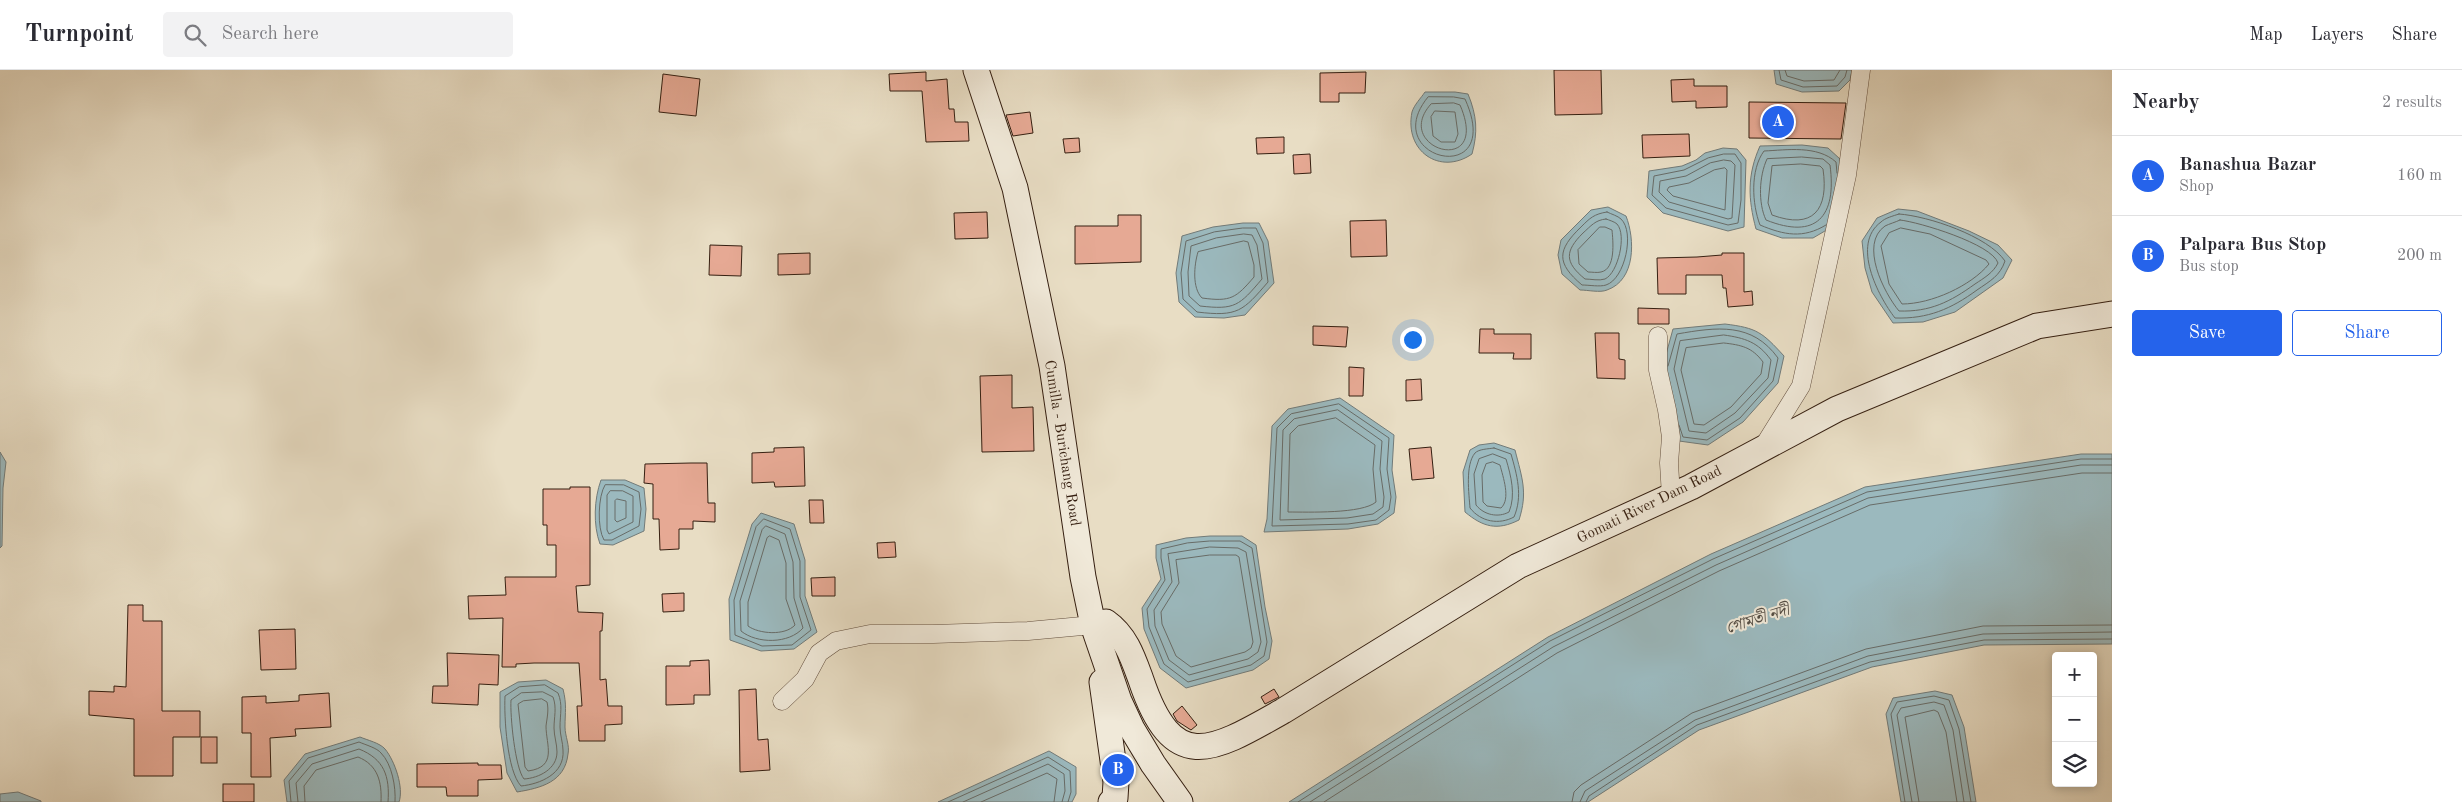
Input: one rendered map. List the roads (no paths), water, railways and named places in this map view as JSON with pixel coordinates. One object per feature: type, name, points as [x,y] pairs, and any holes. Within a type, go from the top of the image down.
[{"type":"main road","name":"Cumilla - Burichang Road","points":[[976,70],[1015,188],[1052,366],[1083,576],[1093,625],[1132,729],[1153,764],[1175,794]]},
{"type":"main road","name":"Gomati River Dam Road","points":[[1093,625],[1106,622],[1115,628],[1127,645],[1155,715],[1172,738],[1194,748],[1210,745],[1245,733],[1283,711],[1518,566],[1671,496],[1838,409],[2037,326],[2112,314]]},
{"type":"main road","points":[[1093,625],[1116,782],[1115,798],[1111,802]]},
{"type":"street","points":[[1762,447],[1801,386],[1847,175],[1861,70]]},
{"type":"street","points":[[1658,336],[1658,370],[1668,410],[1671,437],[1669,463],[1671,496]]},
{"type":"street","points":[[782,700],[805,679],[818,653],[836,642],[870,634],[1028,631],[1093,625]]},
{"type":"water","points":[[1774,70],[1852,70],[1850,80],[1839,91],[1802,92],[1776,84]]},
{"type":"water","points":[[1425,92],[1468,94],[1476,124],[1472,154],[1460,160],[1437,161],[1427,156],[1419,148],[1411,126],[1412,112]]},
{"type":"water","points":[[1802,145],[1828,148],[1840,159],[1843,177],[1830,228],[1813,238],[1782,238],[1756,229],[1751,207],[1750,187],[1753,167],[1760,146]]},
{"type":"water","points":[[1723,148],[1737,149],[1746,160],[1744,227],[1728,231],[1663,213],[1647,197],[1649,171],[1682,166],[1696,160],[1705,153]]},
{"type":"water","points":[[1608,207],[1626,216],[1629,225],[1632,247],[1628,268],[1617,285],[1607,290],[1580,290],[1562,274],[1558,255],[1561,240],[1591,210]]},
{"type":"water","points":[[1898,209],[1917,211],[1969,231],[1998,245],[2012,260],[2003,278],[1955,312],[1923,322],[1893,323],[1872,292],[1865,268],[1862,241],[1877,218]]},
{"type":"water","points":[[1259,223],[1268,241],[1274,283],[1245,315],[1224,318],[1195,317],[1179,302],[1176,273],[1182,236],[1213,227]]},
{"type":"water","points":[[1725,324],[1745,327],[1758,332],[1770,341],[1784,356],[1778,383],[1743,422],[1708,445],[1679,441],[1662,369],[1673,329]]},
{"type":"water","points":[[1340,398],[1394,435],[1392,470],[1396,497],[1394,513],[1378,524],[1348,529],[1264,532],[1267,519],[1272,426],[1288,409]]},
{"type":"water","points":[[1494,443],[1515,450],[1524,493],[1519,520],[1504,526],[1484,524],[1465,512],[1463,472],[1470,450],[1479,445]]},
{"type":"water","points":[[0,452],[6,462],[3,488],[2,546],[0,548]]},
{"type":"water","name":"গোমতী নদী","points":[[2081,454],[2112,454],[2112,644],[1984,645],[1872,667],[1699,730],[1588,802],[1289,802],[1548,637],[1711,554],[1865,487]]},
{"type":"water","points":[[601,480],[625,480],[644,488],[646,509],[644,531],[613,545],[600,544],[596,529],[595,512]]},
{"type":"water","points":[[761,513],[794,524],[805,560],[805,596],[817,632],[794,649],[761,651],[730,640],[729,599],[752,524]]},
{"type":"water","points":[[1242,536],[1256,545],[1272,641],[1269,659],[1253,670],[1186,688],[1160,668],[1144,629],[1142,608],[1161,579],[1156,558],[1156,545],[1186,538]]},
{"type":"water","points":[[546,680],[563,689],[568,748],[566,764],[557,777],[543,786],[517,792],[507,773],[500,727],[500,692],[518,682]]},
{"type":"water","points":[[1935,691],[1952,695],[1964,727],[1976,802],[1901,802],[1886,714],[1893,698]]},
{"type":"water","points":[[360,737],[380,745],[389,754],[399,782],[399,802],[287,802],[284,780],[305,754]]},
{"type":"water","points":[[1049,751],[1076,767],[1076,794],[1072,802],[938,802]]},
{"type":"water","points":[[18,792],[41,802],[0,802],[0,794]]},
{"type":"place","name":"Banashua Bazar","points":[[1778,122]]},
{"type":"place","name":"Palpara Bus Stop","points":[[1118,770]]}]
